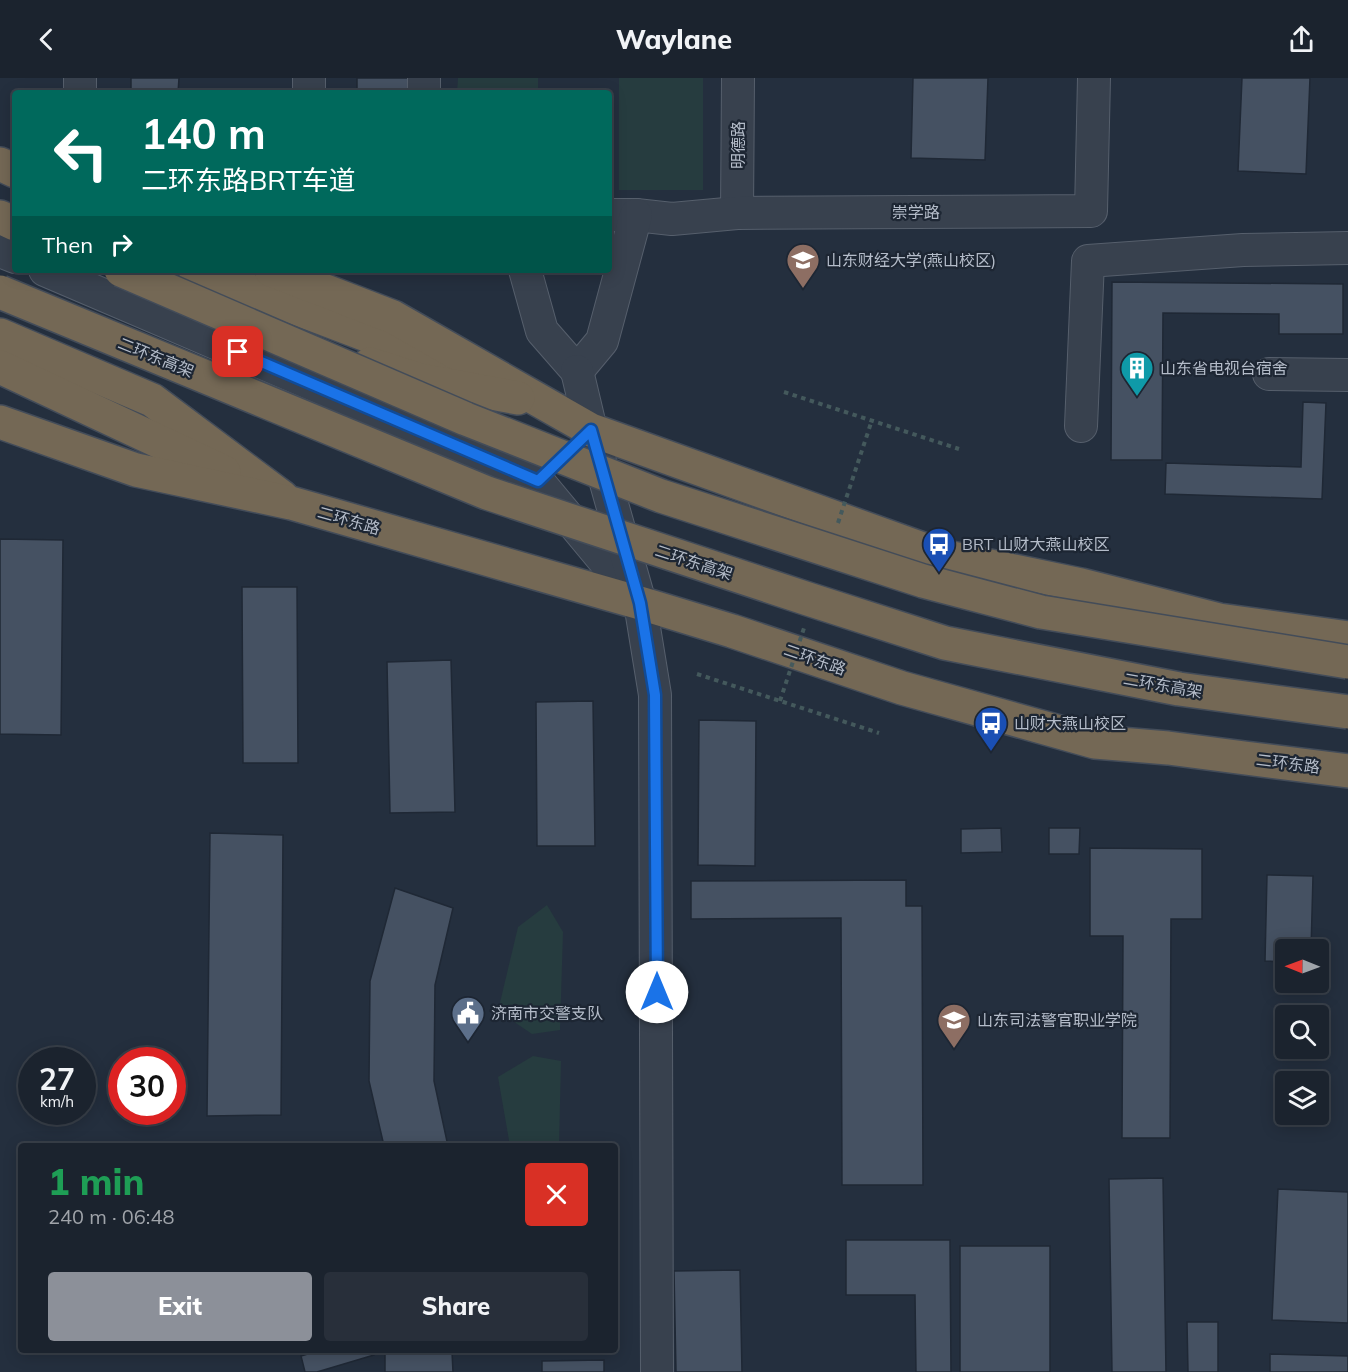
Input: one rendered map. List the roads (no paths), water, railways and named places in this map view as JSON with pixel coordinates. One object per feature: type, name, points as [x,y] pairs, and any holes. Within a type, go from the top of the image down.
[{"type":"highway","points":[[128,273],[466,419],[661,496],[923,581],[1041,612],[1348,662]]},
{"type":"highway","points":[[137,273],[307,343],[420,380],[543,403]]},
{"type":"highway","points":[[203,273],[543,403]]},
{"type":"highway","points":[[279,273],[393,317],[591,430],[942,556],[1081,585],[1219,620],[1348,638]]},
{"type":"highway","name":"二环东高架","points":[[0,292],[487,493],[945,643],[1179,689],[1348,712]]},
{"type":"highway","name":"二环东路","points":[[0,335],[152,400],[291,503]]},
{"type":"highway","points":[[0,367],[291,503]]},
{"type":"highway","name":"二环东路","points":[[0,422],[136,470],[291,503],[640,603],[902,688],[1095,742],[1168,748],[1348,771]]},
{"type":"street","name":"明德路","points":[[737,213],[738,78]]},
{"type":"street","name":"崇学路","points":[[622,215],[672,219],[737,213],[1091,211],[1094,78]]},
{"type":"street","points":[[577,371],[602,341],[622,215]]},
{"type":"street","points":[[1081,426],[1088,261],[1243,250],[1348,248]]},
{"type":"street","points":[[52,273],[538,481],[640,603]]},
{"type":"street","points":[[526,273],[542,331],[577,371],[591,430],[640,603],[655,695],[657,1372]]},
{"type":"street","points":[[1269,374],[1348,375]]},
{"type":"street","points":[[538,481],[591,430]]},
{"type":"place","name":"山东财经大学(燕山校区)","points":[[803,289]]},
{"type":"place","name":"山东省电视台宿舍","points":[[1137,397]]},
{"type":"place","name":"BRT 山财大燕山校区","points":[[939,573]]},
{"type":"place","name":"山财大燕山校区","points":[[991,752]]},
{"type":"place","name":"济南市交警支队","points":[[468,1042]]},
{"type":"place","name":"山东司法警官职业学院","points":[[954,1049]]}]
